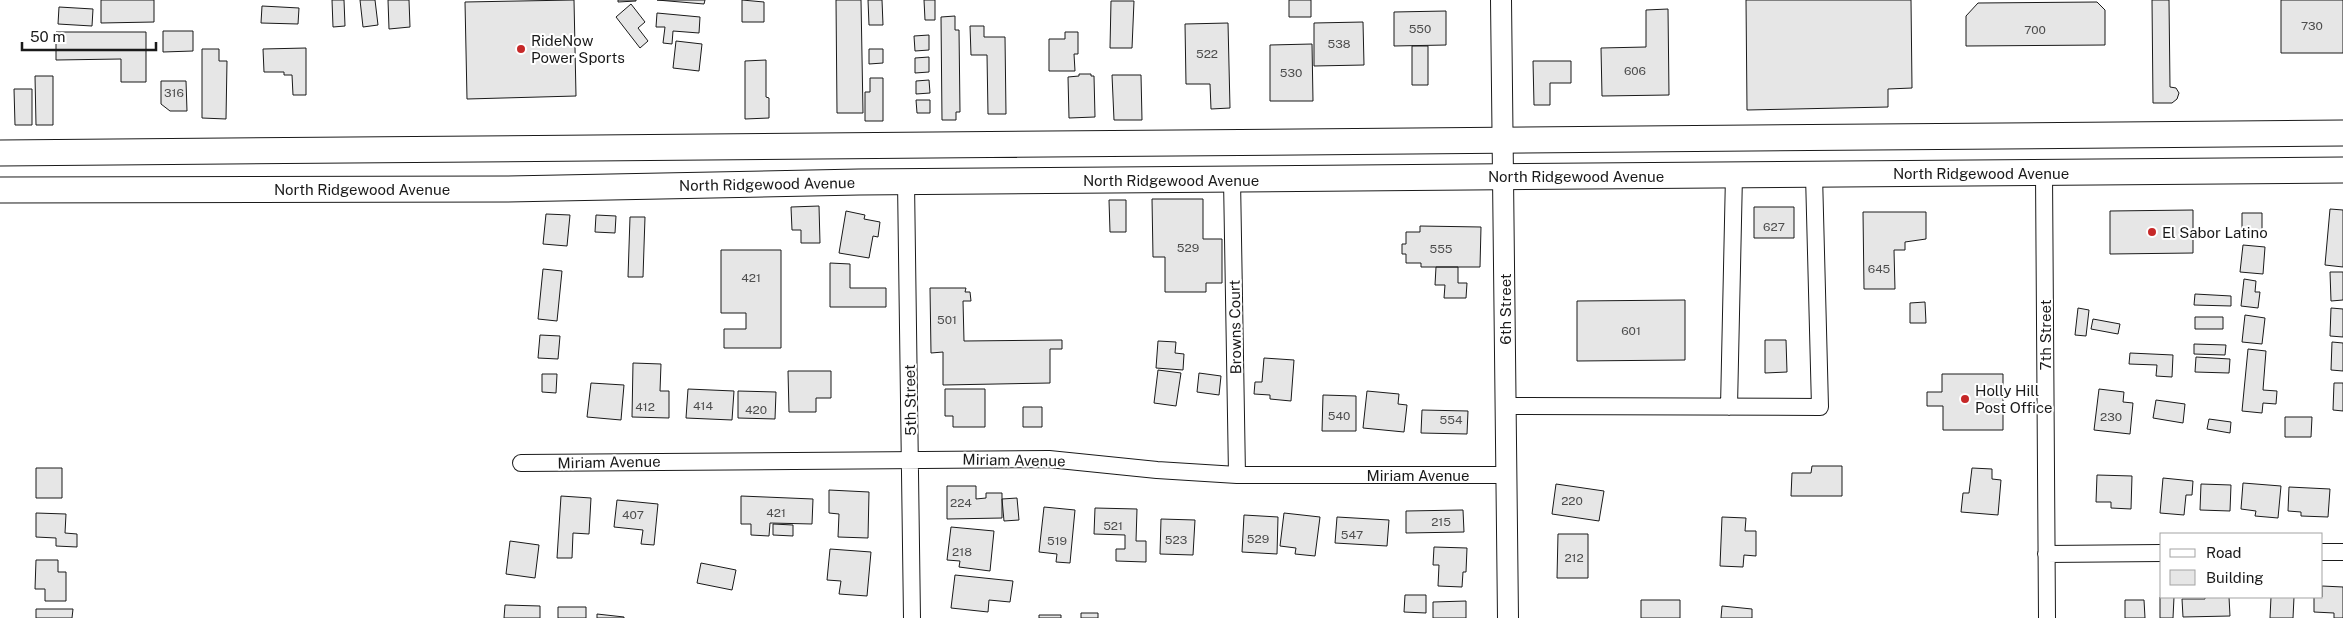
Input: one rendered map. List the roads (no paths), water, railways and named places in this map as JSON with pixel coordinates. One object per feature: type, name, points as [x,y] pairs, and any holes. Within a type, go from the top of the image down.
[{"type":"main road","points":[[0,153],[2343,133]]},
{"type":"main road","points":[[2044,173],[2051,163],[2064,153],[2100,136]]},
{"type":"main road","points":[[906,182],[927,164],[964,145]]},
{"type":"main road","points":[[859,182],[885,167],[898,155],[903,146]]},
{"type":"main road","name":"North Ridgewood Avenue","points":[[0,190],[507,190],[859,182],[2343,170]]},
{"type":"street","name":"6th Street","points":[[1501,0],[1508,618]]},
{"type":"street","name":"7th Street","points":[[2044,173],[2047,618]]},
{"type":"street","points":[[1506,406],[1820,407],[1814,174]]},
{"type":"street","points":[[1729,407],[1734,175]]},
{"type":"street","name":"Browns Court","points":[[1232,179],[1237,475]]},
{"type":"street","name":"5th Street","points":[[906,182],[912,458],[912,618]]},
{"type":"street","name":"Miriam Avenue","points":[[521,463],[912,458],[1053,459],[1158,470],[1237,475],[1506,475]]},
{"type":"street","points":[[2323,552],[2343,552]]},
{"type":"street","points":[[2046,554],[2160,553]]},
{"type":"place","name":"RideNow Power Sports","points":[[521,49]]},
{"type":"place","name":"El Sabor Latino","points":[[2152,232]]},
{"type":"place","name":"Holly Hill Post Office","points":[[1965,399]]}]
